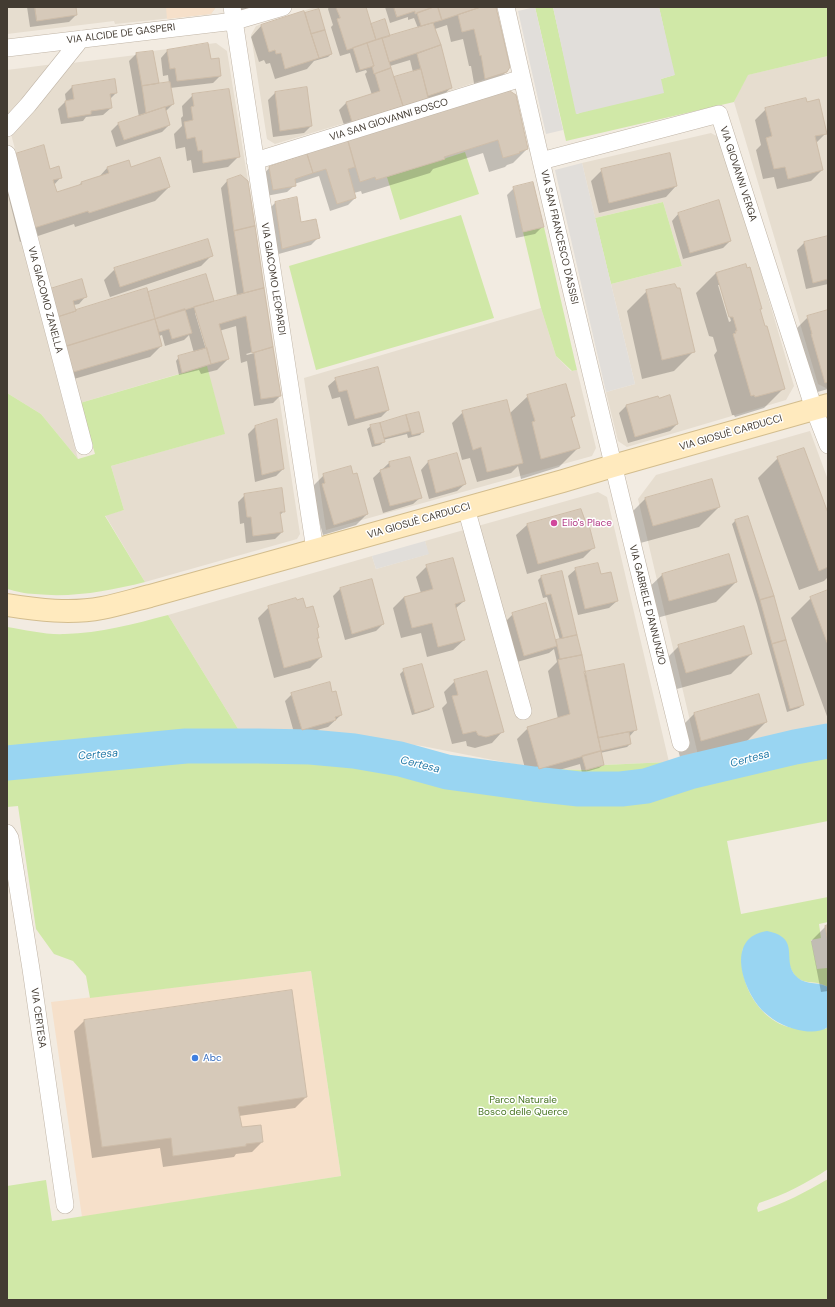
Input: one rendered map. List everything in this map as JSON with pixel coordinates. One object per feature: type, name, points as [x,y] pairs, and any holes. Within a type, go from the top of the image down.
[{"type":"street","name":"VIA ALCIDE DE GASPERI","points":[[7,48],[81,39],[283,7]]},
{"type":"street","name":"VIA SAN FRANCESCO D'ASSISI","points":[[506,7],[613,466]]},
{"type":"street","name":"VIA GIACOMO LEOPARDI","points":[[234,14],[255,161],[315,550]]},
{"type":"street","points":[[7,128],[81,39]]},
{"type":"street","name":"VIA SAN GIOVANNI BOSCO","points":[[255,161],[522,78]]},
{"type":"street","name":"VIA GIOVANNI VERGA","points":[[541,161],[719,114],[821,407]]},
{"type":"street","name":"VIA GIACOMO ZANELLA","points":[[7,154],[84,446]]},
{"type":"street","points":[[821,407],[828,445]]},
{"type":"street","name":"VIA GIOSUÈ CARDUCCI","points":[[7,605],[40,610],[74,611],[102,608],[563,481],[821,407]]},
{"type":"street","name":"VIA GABRIELE D'ANNUNZIO","points":[[613,466],[681,743]]},
{"type":"street","points":[[466,508],[523,711]]},
{"type":"street","name":"VIA CERTESA","points":[[7,833],[10,838],[31,969],[65,1205]]},
{"type":"shaded area","points":[[7,7],[216,7],[211,14],[115,24],[114,21],[7,34]]},
{"type":"shaded area","points":[[166,7],[216,7],[211,14],[167,19]]},
{"type":"shaded area","points":[[315,7],[496,7],[510,67],[507,72],[428,98],[275,144],[267,139],[251,35],[256,26]]},
{"type":"shaded area","points":[[535,7],[563,130],[546,134],[518,11]]},
{"type":"shaded area","points":[[553,7],[659,7],[675,75],[661,79],[664,93],[576,114]]},
{"type":"shaded area","points":[[216,43],[227,51],[281,396],[279,396],[300,534],[297,539],[145,582],[105,515],[124,510],[111,466],[224,434],[182,373],[80,403],[11,134],[72,63]]},
{"type":"shaded area","points":[[828,56],[828,389],[818,384],[734,102],[747,75]]},
{"type":"shaded area","points":[[54,64],[7,119],[7,70]]},
{"type":"shaded area","points":[[711,133],[722,139],[794,386],[786,400],[627,447],[618,441],[606,392],[635,384],[611,284],[682,266],[663,202],[595,218],[582,163]]},
{"type":"shaded area","points":[[582,163],[635,384],[606,392],[555,170]]},
{"type":"shaded area","points":[[7,186],[78,459],[41,414],[7,393]]},
{"type":"shaded area","points":[[541,308],[556,356],[571,371],[577,370],[596,448],[592,456],[326,530],[304,378]]},
{"type":"shaded area","points":[[810,431],[828,480],[828,727],[698,755],[638,499],[656,475]]},
{"type":"shaded area","points":[[598,492],[607,497],[669,762],[604,765],[586,770],[539,769],[422,746],[361,738],[240,732],[168,615],[372,556],[376,569],[428,554],[425,541]]},
{"type":"shaded area","points":[[425,541],[429,554],[376,569],[372,556]]},
{"type":"shaded area","points":[[311,971],[341,1176],[82,1217],[51,1002]]},
{"type":"green space","points":[[535,7],[553,7],[577,114],[674,75],[659,7],[828,7],[828,56],[748,75],[734,102],[566,141]]},
{"type":"green space","points":[[465,152],[479,194],[400,220],[387,177]]},
{"type":"green space","points":[[663,202],[682,266],[611,284],[595,218]]},
{"type":"green space","points":[[461,215],[494,318],[316,370],[289,266]]},
{"type":"green space","points":[[544,227],[577,370],[572,371],[556,356],[541,308],[523,232]]},
{"type":"green space","points":[[207,366],[225,434],[111,466],[124,510],[105,516],[145,582],[104,591],[63,595],[28,594],[7,589],[7,393],[41,414],[78,459],[95,454],[80,403]]},
{"type":"green space","points":[[168,615],[240,732],[213,733],[7,752],[7,627],[51,634],[65,634],[117,628]]},
{"type":"green space","name":"Parco Naturale Bosco delle Querce","points":[[828,752],[828,821],[727,841],[741,914],[828,897],[828,922],[819,924],[821,938],[811,940],[817,969],[827,968],[828,987],[822,984],[801,980],[796,977],[789,964],[743,948],[742,960],[743,971],[750,994],[765,1013],[774,1021],[785,1026],[805,1029],[825,1029],[828,1027],[828,1169],[795,1188],[759,1203],[757,1208],[758,1212],[776,1205],[803,1193],[828,1179],[828,1300],[7,1300],[7,1186],[46,1180],[52,1221],[341,1176],[311,971],[90,998],[86,976],[73,961],[54,954],[36,929],[18,806],[7,807],[7,772],[153,760],[213,758],[259,754],[320,756],[392,767],[429,779],[499,794],[608,805],[640,802],[691,786]]},
{"type":"green space","points":[[698,755],[661,770],[622,781],[612,782],[589,780],[539,769],[586,770],[604,765],[669,762]]},
{"type":"water","points":[[767,931],[778,934],[788,944],[790,963],[796,976],[803,981],[828,987],[828,1027],[819,1031],[793,1029],[773,1019],[756,1003],[744,979],[742,954],[745,943],[754,935]]},
{"type":"building","points":[[35,7],[76,7],[77,15],[37,21]]},
{"type":"building","points":[[336,7],[366,7],[376,40],[347,50],[337,19],[340,18]]},
{"type":"building","points":[[394,7],[434,7],[415,14],[415,11],[397,17]]},
{"type":"building","points":[[438,7],[442,20],[421,26],[417,13]]},
{"type":"building","points":[[438,7],[481,7],[442,20]]},
{"type":"building","points":[[481,7],[496,7],[510,67],[507,72],[485,79],[481,55],[480,56],[474,29],[462,32],[458,15]]},
{"type":"building","points":[[319,9],[325,30],[311,34],[305,13]]},
{"type":"building","points":[[304,11],[319,58],[285,69],[281,53],[276,54],[275,50],[269,52],[261,25]]},
{"type":"building","points":[[385,19],[390,36],[376,40],[371,24]]},
{"type":"building","points":[[433,23],[441,45],[389,62],[382,38]]},
{"type":"building","points":[[325,30],[332,54],[319,58],[311,34]]},
{"type":"building","points":[[382,38],[391,68],[374,74],[372,66],[374,66],[367,43]]},
{"type":"building","points":[[208,43],[211,59],[219,58],[221,76],[177,81],[175,68],[170,69],[167,50]]},
{"type":"building","points":[[367,43],[374,66],[360,70],[353,48]]},
{"type":"building","points":[[441,45],[452,88],[428,96],[417,54]]},
{"type":"building","points":[[153,51],[159,83],[142,86],[136,53]]},
{"type":"building","points":[[391,68],[403,106],[352,122],[346,102],[380,91],[375,74]]},
{"type":"building","points":[[421,69],[428,98],[403,106],[394,77]]},
{"type":"building","points":[[115,79],[117,93],[110,94],[112,108],[91,111],[91,114],[68,118],[65,101],[74,99],[72,86]]},
{"type":"building","points":[[170,82],[174,104],[146,113],[142,86]]},
{"type":"building","points":[[307,87],[312,126],[280,131],[275,92]]},
{"type":"building","points":[[229,89],[240,157],[203,163],[202,150],[198,151],[195,137],[187,139],[184,122],[193,120],[191,107],[194,106],[192,94]]},
{"type":"building","points":[[510,91],[516,95],[528,149],[503,158],[498,140],[444,157],[445,159],[376,180],[375,177],[360,182],[348,141]]},
{"type":"building","points":[[806,98],[807,102],[819,99],[827,134],[815,136],[823,170],[788,179],[785,167],[774,169],[766,138],[772,136],[765,108]]},
{"type":"building","points":[[165,107],[170,125],[124,140],[118,123]]},
{"type":"building","points":[[348,141],[355,167],[348,169],[356,198],[337,204],[326,169],[313,173],[307,154]]},
{"type":"building","points":[[44,145],[50,169],[59,166],[62,178],[53,180],[57,192],[109,173],[107,167],[129,160],[131,167],[160,157],[170,187],[89,213],[88,211],[34,228],[15,154]]},
{"type":"building","points":[[670,153],[677,186],[609,203],[601,169]]},
{"type":"building","points":[[307,154],[313,173],[295,179],[296,186],[273,190],[269,167]]},
{"type":"building","points":[[241,175],[248,181],[255,226],[234,231],[227,180]]},
{"type":"building","points":[[533,182],[544,227],[523,232],[513,187]]},
{"type":"building","points":[[297,197],[301,222],[316,219],[320,238],[282,249],[275,202]]},
{"type":"building","points":[[719,200],[731,241],[690,253],[678,213]]},
{"type":"building","points":[[255,226],[264,288],[244,293],[234,231]]},
{"type":"building","points":[[828,236],[828,279],[813,283],[804,242]]},
{"type":"building","points":[[208,239],[213,256],[120,287],[114,268]]},
{"type":"building","points":[[746,264],[747,268],[750,267],[762,309],[760,309],[765,326],[767,326],[785,389],[755,397],[754,395],[751,396],[733,334],[737,331],[733,317],[729,317],[716,273]]},
{"type":"building","points":[[206,274],[214,301],[155,319],[148,292]]},
{"type":"building","points":[[82,279],[87,297],[73,301],[76,311],[57,317],[50,289]]},
{"type":"building","points":[[675,284],[677,288],[680,288],[695,352],[662,360],[646,290]]},
{"type":"building","points":[[147,288],[155,319],[64,347],[57,317]]},
{"type":"building","points":[[264,288],[273,347],[252,353],[246,316],[219,324],[229,359],[211,364],[194,307]]},
{"type":"building","points":[[185,309],[192,333],[172,339],[169,329],[159,332],[155,319]]},
{"type":"building","points":[[828,310],[828,382],[825,383],[807,316]]},
{"type":"building","points":[[155,319],[162,346],[70,373],[64,347]]},
{"type":"building","points":[[273,347],[281,396],[261,399],[254,353]]},
{"type":"building","points":[[207,348],[211,364],[182,373],[178,356]]},
{"type":"building","points":[[378,367],[389,410],[355,419],[347,390],[339,392],[335,378]]},
{"type":"building","points":[[566,384],[575,416],[571,417],[580,448],[541,459],[532,422],[535,421],[527,395]]},
{"type":"building","points":[[670,395],[678,424],[635,437],[626,405],[658,396],[659,398]]},
{"type":"building","points":[[507,400],[523,463],[487,472],[481,447],[473,450],[462,411]]},
{"type":"building","points":[[419,412],[424,432],[412,435],[406,415]]},
{"type":"building","points":[[406,415],[410,431],[384,438],[380,423]]},
{"type":"building","points":[[277,419],[284,469],[262,475],[255,426]]},
{"type":"building","points":[[380,423],[385,442],[375,444],[370,425]]},
{"type":"building","points":[[804,448],[828,513],[828,567],[819,571],[777,457]]},
{"type":"building","points":[[457,453],[466,484],[436,493],[428,461]]},
{"type":"building","points":[[410,457],[422,498],[390,506],[380,470],[390,467],[389,462]]},
{"type":"building","points":[[351,466],[353,474],[357,473],[368,514],[334,525],[322,484],[325,483],[323,474]]},
{"type":"building","points":[[712,479],[720,507],[653,526],[645,498]]},
{"type":"building","points":[[282,488],[285,512],[280,512],[283,532],[253,536],[251,517],[247,517],[244,494]]},
{"type":"building","points":[[581,509],[587,526],[589,525],[595,548],[538,564],[527,524]]},
{"type":"building","points":[[748,516],[774,596],[760,600],[735,520]]},
{"type":"building","points":[[729,554],[737,582],[669,601],[662,574]]},
{"type":"building","points":[[453,558],[465,601],[455,604],[465,640],[438,647],[432,623],[412,628],[404,597],[433,589],[426,565]]},
{"type":"building","points":[[598,563],[601,574],[611,572],[618,601],[585,609],[575,568]]},
{"type":"building","points":[[562,571],[577,635],[563,638],[551,594],[546,595],[541,576]]},
{"type":"building","points":[[372,579],[384,624],[352,634],[340,588]]},
{"type":"building","points":[[828,590],[828,645],[810,597]]},
{"type":"building","points":[[774,596],[786,640],[772,644],[760,600]]},
{"type":"building","points":[[296,598],[297,600],[303,598],[306,608],[313,606],[319,627],[317,628],[319,638],[317,638],[322,657],[284,668],[268,606]]},
{"type":"building","points":[[546,603],[557,646],[524,656],[512,613]]},
{"type":"building","points":[[744,626],[752,654],[686,673],[678,645]]},
{"type":"building","points":[[577,635],[582,655],[560,659],[556,640]]},
{"type":"building","points":[[786,640],[804,705],[790,709],[772,644]]},
{"type":"building","points":[[582,655],[601,751],[539,769],[527,727],[570,714],[558,660]]},
{"type":"building","points":[[422,664],[434,707],[415,713],[403,669]]},
{"type":"building","points":[[624,664],[637,730],[598,738],[584,672]]},
{"type":"building","points":[[487,671],[504,732],[486,737],[478,735],[476,731],[463,734],[452,696],[458,695],[454,680]]},
{"type":"building","points":[[330,682],[332,692],[336,691],[342,715],[335,717],[336,720],[302,730],[291,693]]},
{"type":"building","points":[[759,694],[767,722],[701,741],[694,713]]},
{"type":"building","points":[[629,732],[631,744],[601,751],[598,738]]},
{"type":"building","points":[[601,751],[604,765],[586,770],[582,756]]},
{"type":"building","points":[[828,925],[828,942],[825,926]]},
{"type":"building","name":"Abc","points":[[292,990],[307,1097],[238,1107],[242,1127],[261,1125],[263,1142],[246,1144],[246,1146],[173,1156],[171,1138],[102,1147],[84,1020]]},
{"type":"waterway","name":"Certesa","points":[[7,763],[186,746],[310,747],[354,751],[400,759],[447,772],[534,784],[579,789],[621,789],[646,786],[689,772],[795,747],[828,741]]},
{"type":"place","name":"Elio's Place","points":[[554,523]]},
{"type":"place","name":"Abc","points":[[195,1058]]}]
